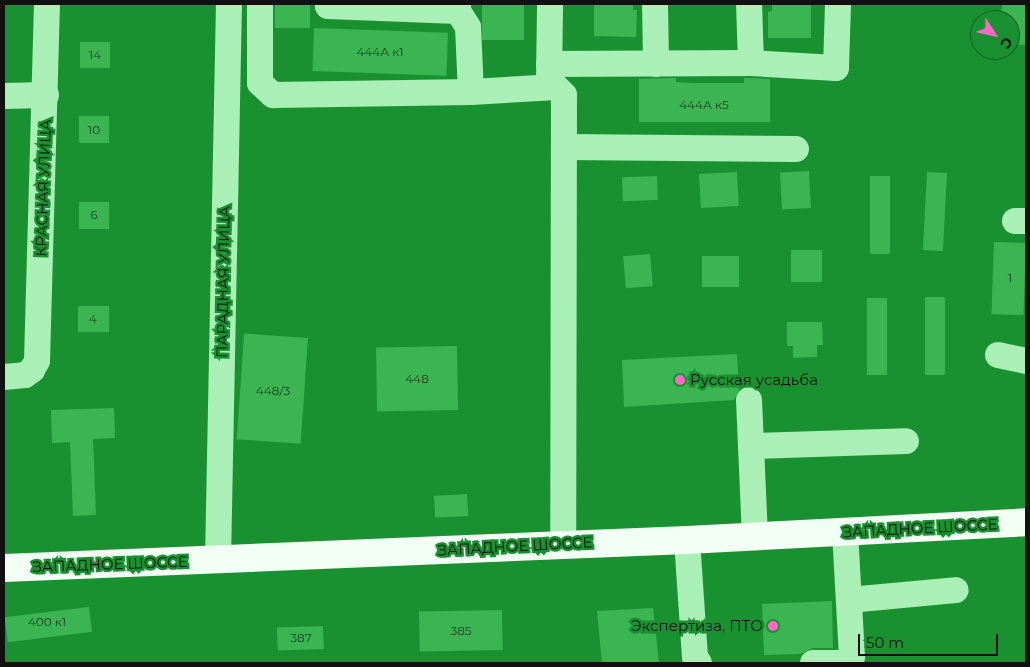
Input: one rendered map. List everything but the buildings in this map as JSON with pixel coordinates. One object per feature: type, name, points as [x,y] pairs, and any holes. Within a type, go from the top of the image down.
[{"type":"main road","name":"ЗАПАДНОЕ ШОССЕ","points":[[4,568],[845,533],[1026,522]]},
{"type":"street","name":"КРАСНАЯ УЛИЦА","points":[[4,377],[25,375],[32,370],[37,361],[46,96],[47,4]]},
{"type":"street","name":"ПАРАДНАЯ УЛИЦА","points":[[218,560],[229,4]]},
{"type":"street","points":[[260,4],[260,83],[273,95],[471,92],[549,76],[656,64],[751,64],[836,68],[838,4]]},
{"type":"street","points":[[328,4],[328,6],[458,7],[468,27],[471,92]]},
{"type":"street","points":[[550,4],[549,76],[556,88],[564,96],[566,147],[563,544]]},
{"type":"street","points":[[655,4],[656,64]]},
{"type":"street","points":[[749,4],[751,64]]},
{"type":"street","points":[[4,96],[46,96]]},
{"type":"street","points":[[566,147],[796,149]]},
{"type":"street","points":[[998,356],[1026,361]]},
{"type":"street","points":[[749,400],[755,536]]},
{"type":"street","points":[[751,446],[906,441]]},
{"type":"street","points":[[813,663],[844,663],[852,657],[845,533]]},
{"type":"street","points":[[687,540],[695,657],[699,663]]},
{"type":"street","points":[[849,600],[956,590]]},
{"type":"place","name":"Русская усадьба","points":[[680,380]]},
{"type":"place","name":"Экспертиза, ПТО","points":[[773,626]]}]
